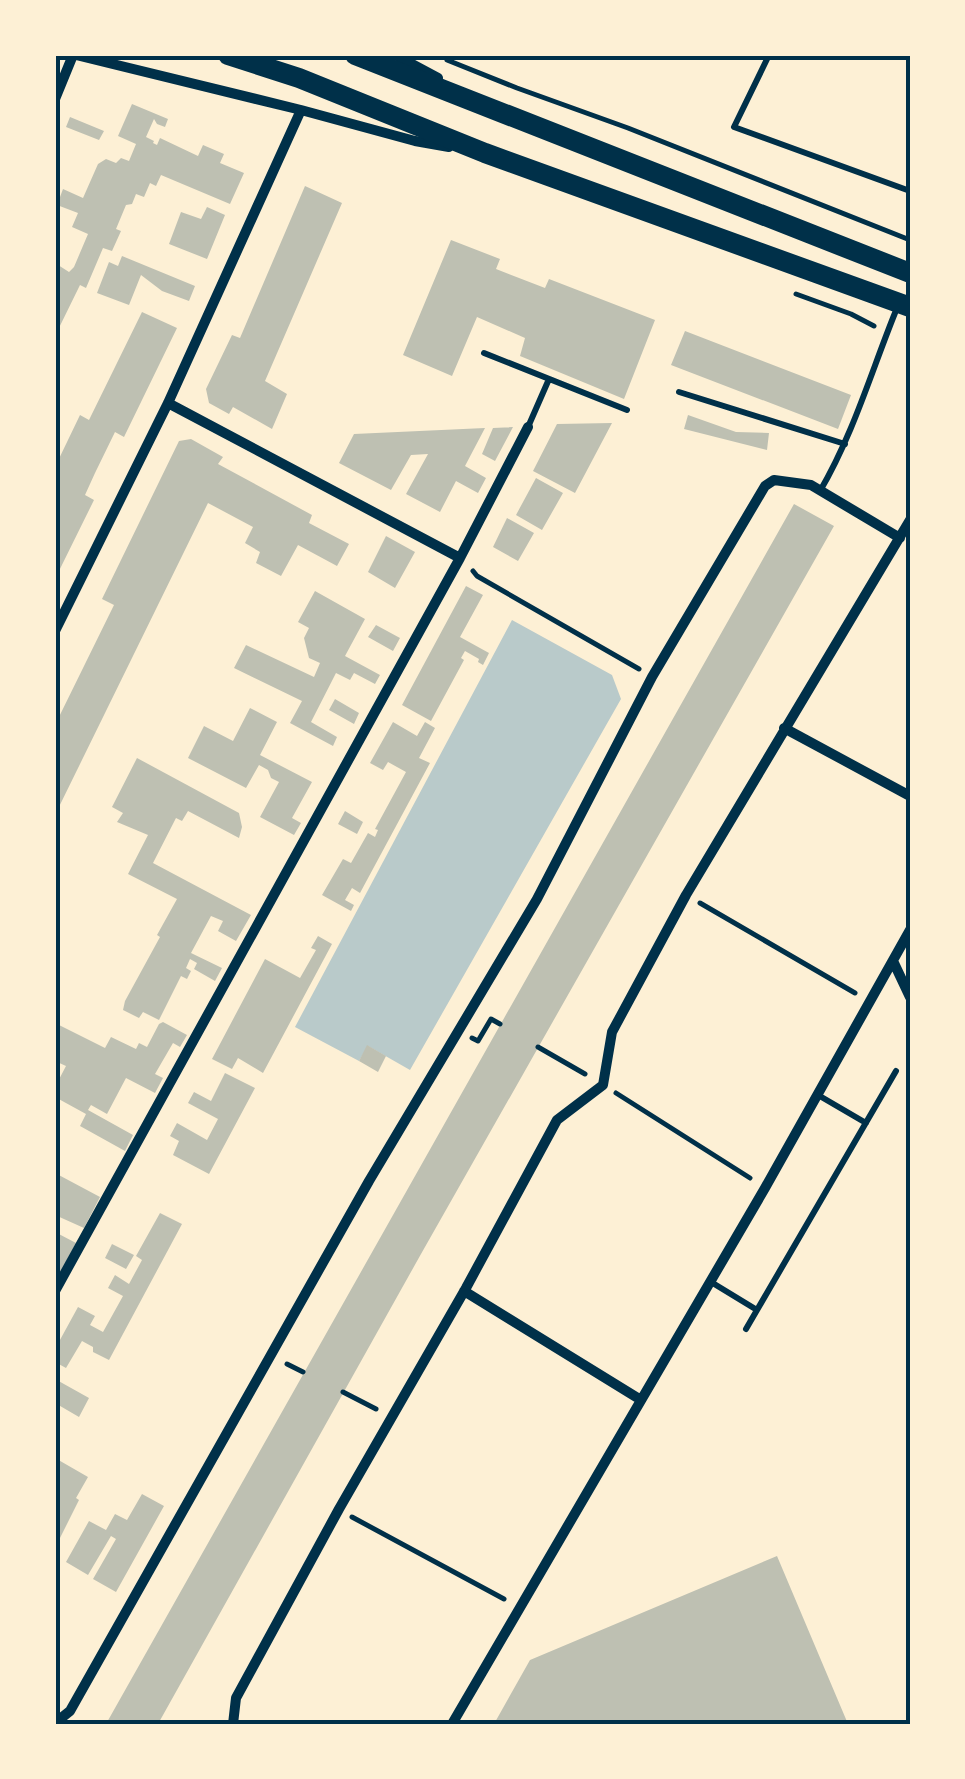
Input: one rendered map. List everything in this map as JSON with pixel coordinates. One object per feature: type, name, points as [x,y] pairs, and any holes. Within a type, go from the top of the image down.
[{"type":"main road","points":[[228,55],[300,78],[486,153],[904,304]]},
{"type":"main road","points":[[355,55],[910,273]]},
{"type":"street","points":[[55,99],[75,55],[414,141],[486,153]]},
{"type":"street","points":[[395,55],[491,107]]},
{"type":"street","points":[[55,631],[168,403],[302,110]]},
{"type":"street","points":[[168,403],[460,558]]},
{"type":"street","points":[[55,1291],[460,558],[528,427]]},
{"type":"street","points":[[55,1723],[70,1711],[369,1182],[537,899],[652,676],[766,486],[774,480],[811,485],[900,538]]},
{"type":"street","points":[[233,1724],[236,1698],[557,1120],[603,1085],[612,1032],[686,895],[910,520]]},
{"type":"street","points":[[784,728],[910,796]]},
{"type":"street","points":[[452,1724],[765,1188],[910,930]]},
{"type":"street","points":[[893,961],[910,997]]},
{"type":"street","points":[[464,1291],[640,1400]]},
{"type":"lane","points":[[769,55],[734,127],[910,192]]},
{"type":"lane","points":[[820,490],[862,404],[876,356],[904,304]]},
{"type":"lane","points":[[484,354],[627,410]]},
{"type":"lane","points":[[528,427],[549,379]]},
{"type":"lane","points":[[679,392],[845,444]]},
{"type":"lane","points":[[746,1329],[896,1071]]},
{"type":"lane","points":[[818,1096],[866,1122]]},
{"type":"lane","points":[[710,1282],[757,1310]]},
{"type":"path","points":[[435,55],[910,240]]},
{"type":"path","points":[[460,558],[477,576],[652,676]]},
{"type":"path","points":[[686,895],[871,1002]]},
{"type":"path","points":[[538,1047],[765,1188]]},
{"type":"path","points":[[344,1392],[391,1417]]},
{"type":"path","points":[[339,1509],[504,1598]]},
{"type":"shaded area","points":[[512,620],[612,675],[621,699],[410,1070],[368,1046],[359,1061],[295,1027]]},
{"type":"building","points":[[132,104],[168,119],[165,127],[154,119],[146,137],[153,143],[157,145],[160,138],[198,156],[203,145],[224,154],[220,163],[244,173],[230,204],[161,175],[156,186],[150,183],[144,197],[136,194],[132,204],[126,205],[112,251],[103,248],[86,288],[80,285],[55,336],[55,284],[59,275],[55,273],[55,263],[69,272],[88,234],[72,227],[78,213],[57,205],[63,189],[83,198],[98,164],[106,159],[116,163],[121,158],[129,161],[136,144],[118,136]]},
{"type":"building","points":[[70,117],[104,131],[99,140],[66,127]]},
{"type":"building","points":[[305,186],[342,203],[265,381],[287,394],[272,429],[233,407],[229,414],[209,403],[206,389],[232,335],[240,338]]},
{"type":"building","points":[[207,207],[225,215],[207,259],[169,244],[181,212],[201,219]]},
{"type":"building","points":[[451,240],[500,259],[496,269],[545,288],[549,279],[655,320],[624,399],[520,356],[525,338],[477,317],[452,376],[403,355]]},
{"type":"building","points":[[122,256],[195,286],[189,301],[162,291],[141,275],[129,305],[97,293],[109,262],[118,266]]},
{"type":"building","points":[[142,312],[177,328],[124,437],[115,432],[95,473],[85,495],[94,500],[55,579],[55,491],[59,482],[55,481],[55,467],[80,415],[89,420]]},
{"type":"building","points":[[685,331],[851,395],[838,429],[671,365]]},
{"type":"building","points":[[688,415],[736,432],[769,433],[767,450],[684,429]]},
{"type":"building","points":[[612,423],[575,493],[533,471],[557,424]]},
{"type":"building","points":[[513,427],[495,461],[482,454],[493,428]]},
{"type":"building","points":[[485,428],[465,466],[486,478],[478,493],[456,481],[440,512],[406,494],[428,454],[411,455],[391,490],[339,463],[354,434]]},
{"type":"building","points":[[191,439],[223,457],[218,464],[312,515],[309,523],[349,544],[337,566],[298,545],[281,576],[256,563],[260,552],[245,543],[253,527],[208,503],[55,815],[55,725],[114,605],[102,599],[179,441]]},
{"type":"building","points":[[536,478],[563,493],[542,530],[516,515]]},
{"type":"building","points":[[794,504],[834,526],[158,1724],[106,1724]]},
{"type":"building","points":[[507,518],[534,533],[518,561],[493,547]]},
{"type":"building","points":[[386,536],[415,552],[395,588],[368,572]]},
{"type":"building","points":[[466,586],[483,595],[460,637],[489,653],[483,665],[465,651],[461,658],[464,660],[431,721],[402,705]]},
{"type":"building","points":[[315,591],[365,619],[345,656],[380,675],[375,684],[354,673],[350,680],[336,673],[311,722],[337,737],[333,746],[290,723],[302,701],[234,668],[246,645],[314,677],[320,663],[309,658],[304,638],[309,628],[298,622]]},
{"type":"building","points":[[376,625],[400,638],[393,651],[368,637]]},
{"type":"building","points":[[335,699],[359,713],[354,724],[329,710]]},
{"type":"building","points":[[250,708],[277,722],[260,755],[312,782],[292,818],[301,823],[294,835],[260,817],[279,782],[271,778],[268,770],[259,765],[246,788],[188,758],[204,726],[233,741]]},
{"type":"building","points":[[393,722],[417,736],[425,722],[435,728],[419,758],[430,763],[360,893],[352,888],[345,900],[354,905],[351,911],[322,895],[343,859],[351,863],[368,833],[375,837],[375,829],[406,772],[388,762],[383,770],[370,763]]},
{"type":"building","points":[[137,758],[239,813],[239,838],[188,811],[182,821],[176,818],[153,863],[251,915],[236,941],[218,931],[223,921],[211,916],[191,953],[222,968],[215,981],[194,969],[197,963],[190,959],[187,979],[181,976],[159,1020],[143,1012],[139,1018],[123,1010],[177,899],[128,874],[148,835],[117,822],[123,813],[112,807]]},
{"type":"building","points":[[345,811],[363,822],[357,834],[338,824]]},
{"type":"building","points":[[318,936],[332,944],[263,1073],[238,1058],[232,1069],[212,1059],[265,959],[300,978],[316,950],[311,948]]},
{"type":"building","points":[[163,1022],[187,1035],[180,1047],[173,1043],[155,1074],[163,1078],[155,1093],[126,1078],[107,1114],[91,1105],[88,1110],[133,1135],[125,1151],[80,1126],[86,1114],[55,1097],[55,1087],[66,1066],[55,1061],[55,1023],[105,1048],[111,1037],[136,1049],[139,1043],[147,1047]]},
{"type":"building","points":[[367,1045],[386,1056],[378,1072],[359,1061]]},
{"type":"building","points":[[225,1073],[255,1088],[209,1174],[173,1155],[179,1141],[170,1136],[177,1123],[207,1140],[218,1119],[188,1103],[194,1092],[211,1101]]},
{"type":"building","points":[[55,1173],[100,1197],[84,1228],[55,1215]]},
{"type":"building","points":[[160,1213],[182,1224],[109,1360],[82,1341],[66,1368],[55,1362],[55,1349],[78,1307],[95,1316],[90,1325],[103,1332],[123,1296],[108,1288],[115,1275],[129,1284],[142,1260],[136,1256]]},
{"type":"building","points":[[55,1232],[76,1243],[55,1282]]},
{"type":"building","points":[[112,1244],[134,1255],[126,1269],[105,1258]]},
{"type":"building","points":[[55,1379],[89,1398],[79,1417],[55,1403]]},
{"type":"building","points":[[55,1458],[88,1477],[55,1548]]},
{"type":"building","points":[[142,1494],[164,1506],[116,1592],[93,1579],[116,1539],[111,1536],[88,1575],[66,1562],[89,1521],[106,1530],[115,1514],[127,1520]]},
{"type":"building","points":[[777,1556],[848,1724],[494,1724],[530,1660]]}]
